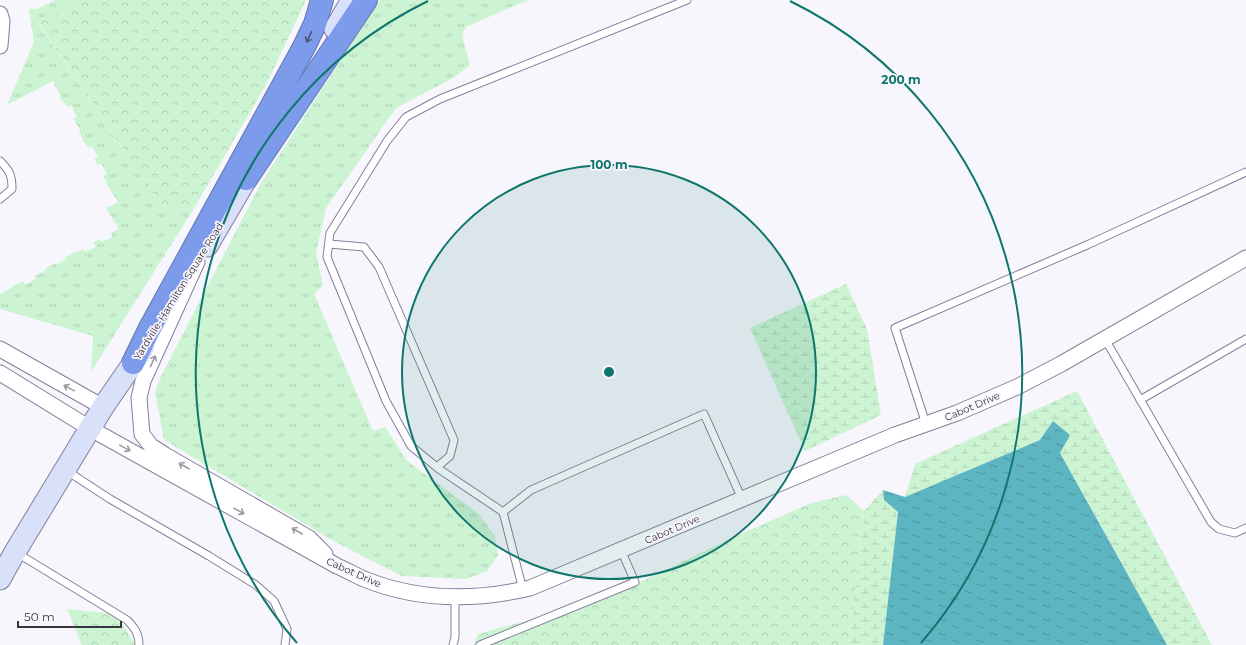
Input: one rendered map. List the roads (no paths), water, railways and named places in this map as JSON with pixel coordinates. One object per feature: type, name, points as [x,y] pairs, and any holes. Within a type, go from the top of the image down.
[{"type":"highway","points":[[133,363],[153,321],[304,47],[315,24],[322,0]]},
{"type":"highway","points":[[244,182],[366,0]]},
{"type":"street","name":"Yardville-Hamilton Square Road","points":[[0,579],[104,407],[197,262],[352,0]]},
{"type":"street","points":[[0,14],[2,21],[0,46]]},
{"type":"street","name":"Cabot Drive","points":[[0,373],[91,429],[337,566],[364,579],[390,588],[416,594],[455,598],[473,598],[500,595],[530,588],[895,435],[957,413],[1017,387],[1105,339],[1246,258]]},
{"type":"street","points":[[197,262],[143,381],[139,398],[142,434],[151,446],[165,455],[309,538],[337,566]]},
{"type":"street","points":[[0,349],[104,407]]},
{"type":"lane","points":[[523,590],[503,512],[437,467],[411,446],[386,402],[327,257],[330,233],[387,141],[406,117],[440,99],[687,0]]},
{"type":"lane","points":[[0,161],[12,176],[12,189],[0,199]]},
{"type":"lane","points":[[926,424],[895,328],[1087,245],[1246,172]]},
{"type":"lane","points":[[329,244],[364,247],[379,267],[454,440],[450,456],[437,467]]},
{"type":"lane","points":[[1105,339],[1211,522],[1219,529],[1235,533],[1246,528]]},
{"type":"lane","points":[[1140,400],[1246,339]]},
{"type":"lane","points":[[503,512],[531,490],[704,414],[742,499]]},
{"type":"lane","points":[[65,470],[110,499],[256,585],[274,601],[287,629],[285,645]]},
{"type":"lane","points":[[480,645],[635,582],[621,550]]},
{"type":"lane","points":[[15,552],[127,620],[135,628],[139,637],[139,645]]},
{"type":"lane","points":[[453,645],[455,637],[455,598]]},
{"type":"water","points":[[1053,421],[1070,435],[1060,453],[1167,645],[883,645],[898,512],[884,500],[883,490],[905,497],[1040,440]]}]
